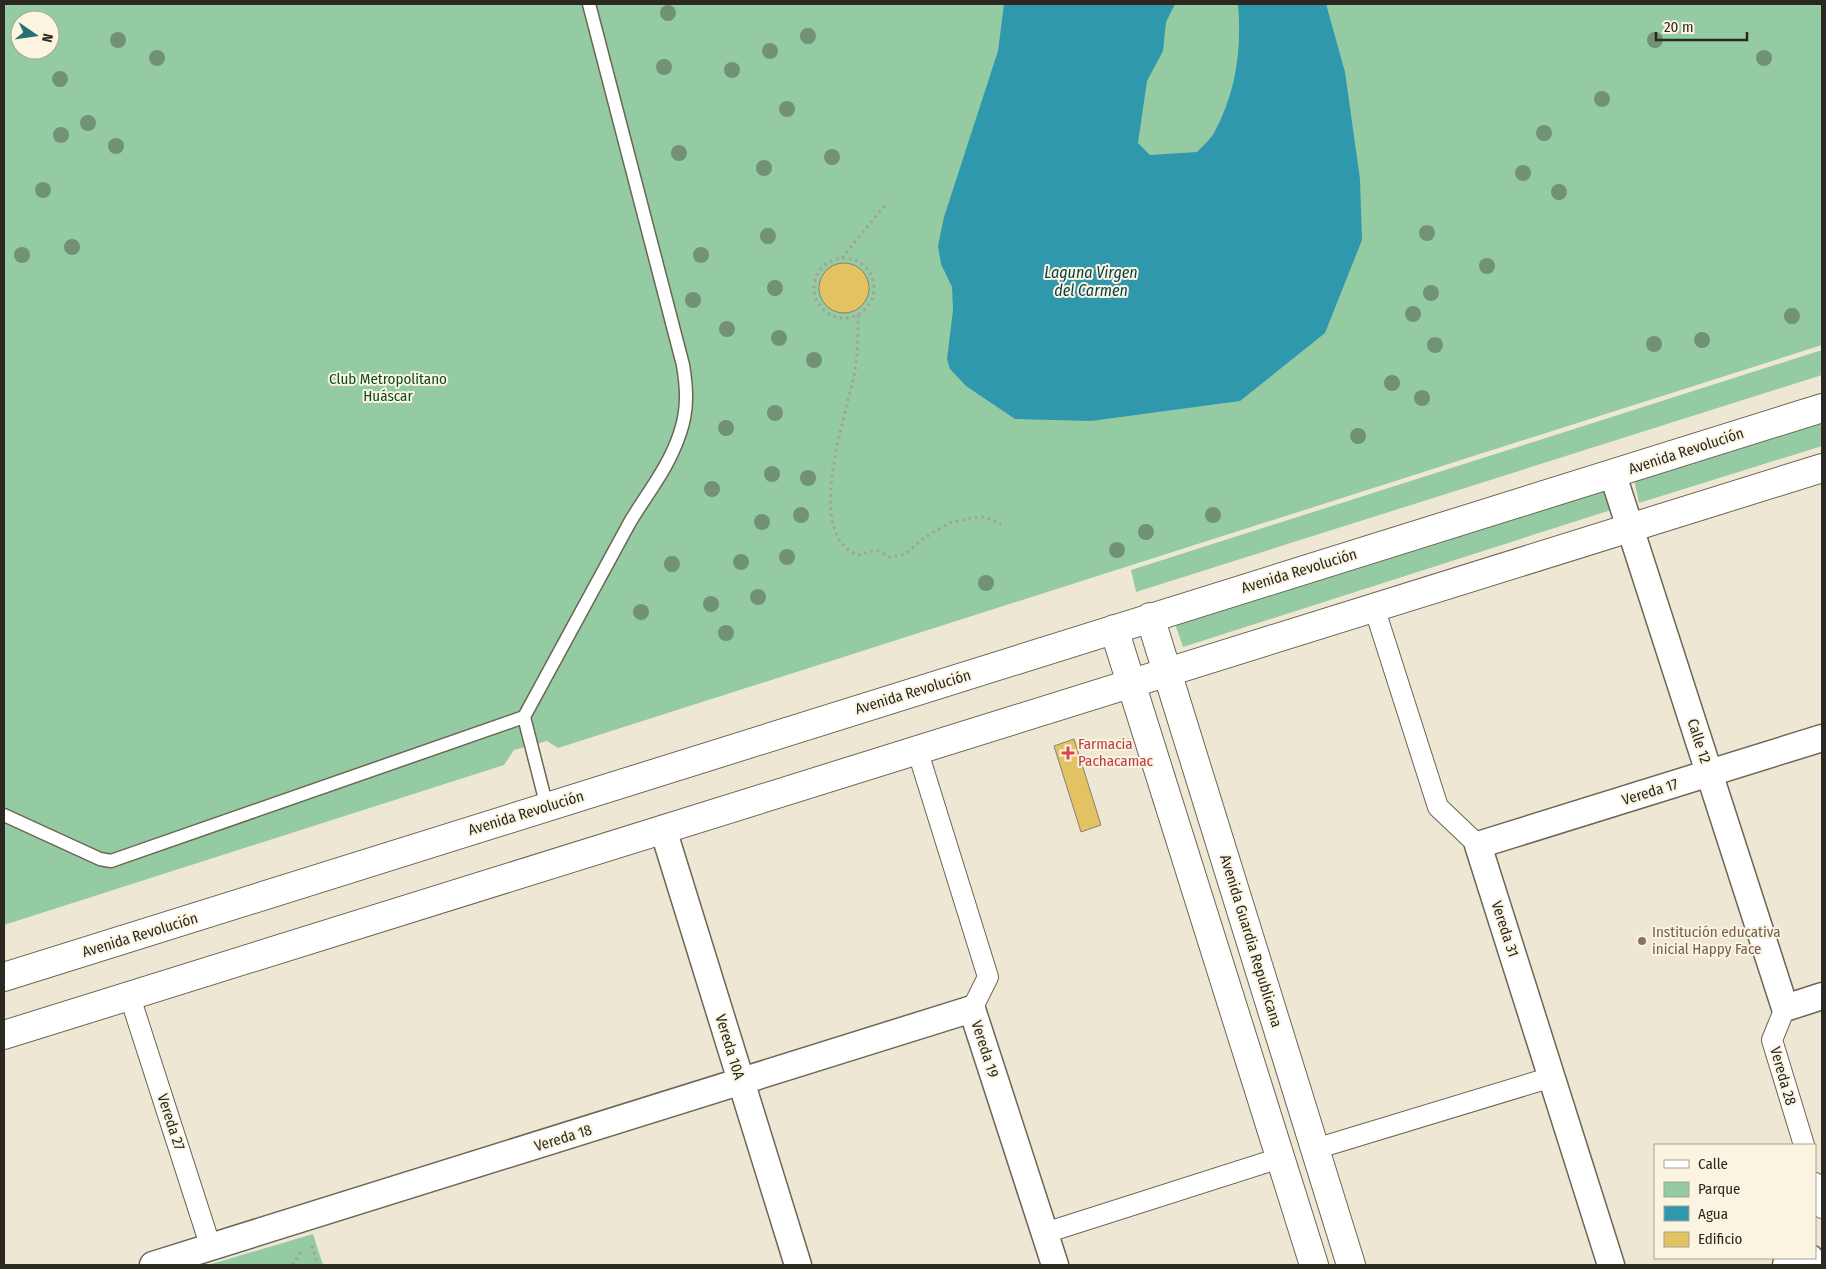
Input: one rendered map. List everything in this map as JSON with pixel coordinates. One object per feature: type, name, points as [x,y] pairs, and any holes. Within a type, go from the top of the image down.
[{"type":"street","name":"Avenida Revolución","points":[[4,977],[1150,617],[1613,475],[1822,408]]},
{"type":"street","points":[[4,1035],[1822,468]]},
{"type":"street","name":"Calle 12","points":[[1613,475],[1785,1008]]},
{"type":"street","name":"Vereda 31","points":[[1374,607],[1438,807],[1478,845],[1611,1265]]},
{"type":"street","name":"Avenida Guardia Republicana","points":[[1150,617],[1351,1265]]},
{"type":"street","points":[[1114,629],[1314,1265]]},
{"type":"street","name":"Vereda 17","points":[[1478,845],[1822,738]]},
{"type":"street","name":"Vereda 19","points":[[917,749],[988,977],[972,1009],[1055,1265]]},
{"type":"street","name":"Vereda 10A","points":[[663,828],[798,1265]]},
{"type":"street","name":"Vereda 27","points":[[130,996],[211,1248]]},
{"type":"street","points":[[1785,1008],[1822,996]]},
{"type":"street","name":"Vereda 28","points":[[1785,1008],[1772,1040],[1804,1144]]},
{"type":"street","name":"Vereda 18","points":[[153,1265],[972,1009]]},
{"type":"street","points":[[1315,1149],[1552,1077]]},
{"type":"street","points":[[1045,1234],[1280,1158]]},
{"type":"street","points":[[1816,1187],[1822,1208]]},
{"type":"street","points":[[1786,1265],[1807,1259]]},
{"type":"lane","points":[[547,807],[524,717],[631,521],[672,455],[686,407],[687,387],[683,365],[589,4]]},
{"type":"lane","points":[[4,816],[100,859],[111,861],[524,717]]},
{"type":"path","points":[[841,258],[884,205]]},
{"type":"path","points":[[841,258],[853,259],[863,265],[870,274],[874,285],[873,297],[867,307],[858,315],[847,318],[836,317],[826,312],[816,297],[816,280],[821,269],[830,262],[841,258]]},
{"type":"path","points":[[858,315],[854,378],[833,460],[831,495],[834,530],[838,542],[858,555],[876,550],[890,557],[905,554],[924,538],[949,523],[984,517],[1001,524]]},
{"type":"path","points":[[292,1265],[306,1245]]},
{"type":"green space","name":"Club Metropolitano Huáscar","points":[[4,4],[1822,4],[1822,345],[558,748],[547,741],[514,750],[504,765],[4,925]]},
{"type":"green space","points":[[1822,350],[1822,375],[1136,592],[1131,570]]},
{"type":"green space","points":[[1822,420],[1822,446],[1639,503],[1634,479]]},
{"type":"green space","points":[[1603,486],[1611,510],[1183,647],[1175,624]]},
{"type":"green space","points":[[313,1234],[323,1265],[208,1265]]},
{"type":"water","name":"Laguna Virgen del Carmen","points":[[1004,4],[1175,4],[1166,22],[1163,51],[1147,81],[1138,143],[1150,155],[1197,152],[1213,134],[1222,116],[1233,85],[1239,37],[1238,4],[1326,4],[1345,72],[1360,179],[1362,240],[1325,333],[1240,401],[1091,421],[1015,419],[966,386],[950,369],[947,359],[953,310],[952,287],[941,264],[938,246],[944,217],[998,51]]},
{"type":"building","points":[[839,263],[849,263],[862,270],[869,283],[869,293],[862,306],[849,313],[839,313],[830,309],[823,302],[819,293],[819,283],[823,274],[830,267]]},
{"type":"building","points":[[1074,739],[1101,825],[1081,832],[1054,746]]},
{"type":"place","name":"Farmacia Pachacamac","points":[[1068,753]]},
{"type":"place","name":"Institución educativa inicial Happy Face","points":[[1642,941]]}]
